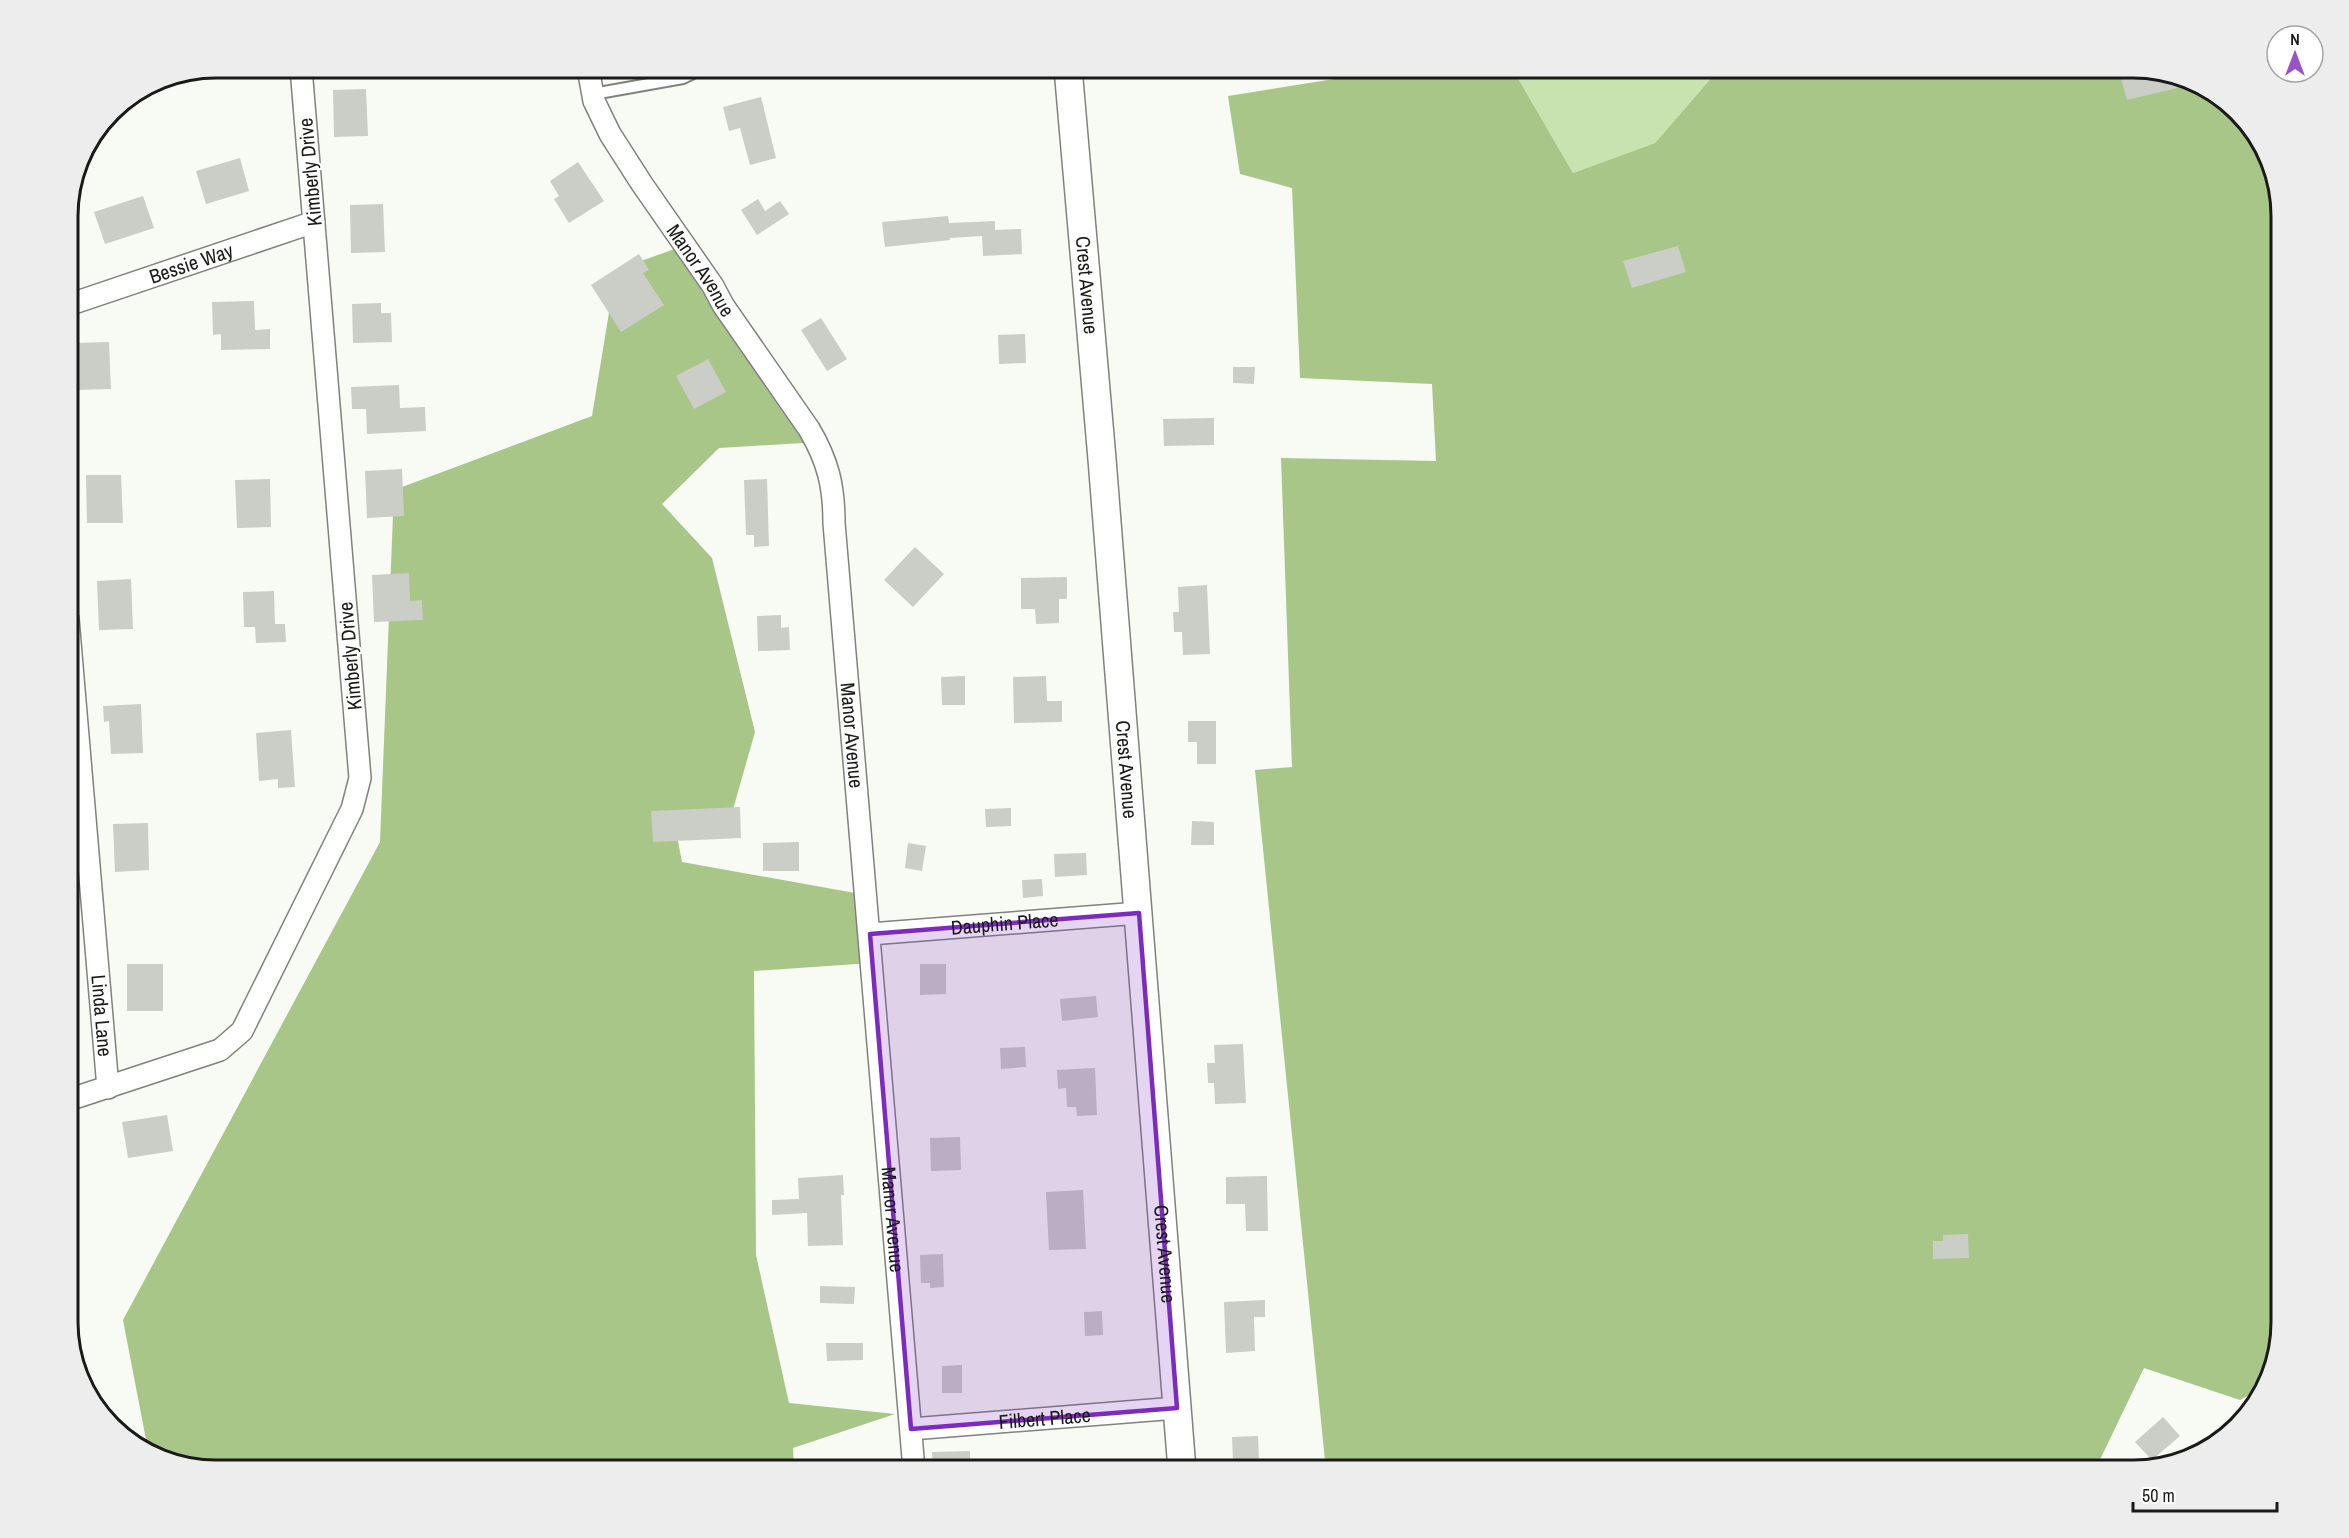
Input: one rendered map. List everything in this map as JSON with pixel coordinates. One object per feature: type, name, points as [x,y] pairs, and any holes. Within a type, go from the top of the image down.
[{"type":"street","name":"Kimberly Drive","points":[[78,1097],[220,1050],[242,1031],[352,809],[360,778],[303,78]]},
{"type":"street","name":"Manor Avenue","points":[[590,78],[593,94],[610,134],[809,429],[822,450],[828,469],[834,495],[834,523],[913,1460]]},
{"type":"street","name":"Crest Avenue","points":[[1069,78],[1181,1460]]},
{"type":"street","name":"Bessie Way","points":[[78,302],[314,222]]},
{"type":"street","name":"Linda Lane","points":[[78,736],[108,1088]]},
{"type":"street","name":"Dauphin Place","points":[[870,934],[1138,913]]},
{"type":"street","name":"Filbert Place","points":[[910,1429],[1177,1408]]},
{"type":"lane","points":[[593,94],[683,78]]},
{"type":"highlighted area","points":[[1139,913],[1177,1408],[911,1429],[870,934]]},
{"type":"green space","points":[[1340,78],[1518,78],[1573,173],[1655,143],[1711,78],[2151,79],[2186,89],[2210,101],[2237,125],[2248,139],[2264,172],[2270,198],[2271,216],[2271,1322],[2270,1340],[2264,1366],[2251,1394],[2240,1400],[2144,1368],[2100,1460],[1325,1460],[1255,770],[1292,767],[1281,458],[1436,461],[1432,384],[1300,378],[1292,188],[1240,174],[1228,96]]},
{"type":"green space","points":[[1518,78],[1711,78],[1655,143],[1573,173]]},
{"type":"green space","points":[[694,242],[818,442],[719,448],[662,504],[712,558],[755,732],[728,827],[677,836],[682,862],[866,895],[871,963],[754,971],[756,1255],[789,1403],[895,1414],[793,1448],[794,1460],[216,1460],[198,1459],[172,1453],[146,1441],[123,1320],[380,842],[394,490],[592,416],[616,270]]},
{"type":"building","points":[[2121,78],[2151,79],[2181,87],[2127,100]]},
{"type":"building","points":[[366,89],[368,136],[334,137],[333,90]]},
{"type":"building","points":[[761,97],[776,158],[750,165],[740,128],[729,131],[723,107]]},
{"type":"building","points":[[240,158],[249,191],[206,204],[196,171]]},
{"type":"building","points":[[578,162],[604,201],[569,223],[554,199],[559,196],[550,181]]},
{"type":"building","points":[[143,196],[154,228],[105,244],[94,212]]},
{"type":"building","points":[[758,199],[765,211],[780,201],[789,214],[757,235],[741,210]]},
{"type":"building","points":[[383,204],[385,252],[351,253],[350,205]]},
{"type":"building","points":[[948,216],[949,223],[995,221],[995,230],[1021,229],[1022,254],[983,256],[982,236],[885,247],[882,222]]},
{"type":"building","points":[[1678,246],[1686,272],[1632,288],[1623,261]]},
{"type":"building","points":[[639,254],[649,270],[643,273],[664,305],[621,332],[591,285]]},
{"type":"building","points":[[254,301],[255,330],[270,329],[270,349],[221,350],[221,334],[213,335],[212,302]]},
{"type":"building","points":[[381,303],[381,313],[391,313],[392,342],[353,343],[352,304]]},
{"type":"building","points":[[821,318],[847,359],[827,371],[801,330]]},
{"type":"building","points":[[1025,334],[1026,363],[999,364],[998,335]]},
{"type":"building","points":[[109,342],[111,389],[78,390],[78,343]]},
{"type":"building","points":[[708,359],[726,392],[694,409],[676,376]]},
{"type":"building","points":[[1233,367],[1255,367],[1254,384],[1233,383]]},
{"type":"building","points":[[399,385],[400,408],[425,407],[426,431],[367,434],[366,409],[352,409],[351,387]]},
{"type":"building","points":[[1214,418],[1214,445],[1164,446],[1163,419]]},
{"type":"building","points":[[402,469],[404,516],[367,518],[365,471]]},
{"type":"building","points":[[86,475],[121,475],[123,523],[87,523]]},
{"type":"building","points":[[270,479],[271,527],[237,528],[235,480]]},
{"type":"building","points":[[767,479],[769,546],[754,547],[754,535],[746,535],[744,480]]},
{"type":"building","points":[[915,547],[944,574],[913,607],[884,580]]},
{"type":"building","points":[[409,573],[410,601],[422,600],[423,620],[374,622],[372,575]]},
{"type":"building","points":[[1067,577],[1067,599],[1059,599],[1059,623],[1036,624],[1035,609],[1021,609],[1021,578]]},
{"type":"building","points":[[131,579],[133,629],[99,630],[97,581]]},
{"type":"building","points":[[1207,585],[1210,654],[1183,655],[1182,632],[1174,632],[1173,612],[1179,612],[1178,587]]},
{"type":"building","points":[[274,591],[275,624],[285,624],[286,642],[256,643],[255,627],[244,627],[243,592]]},
{"type":"building","points":[[781,615],[781,628],[789,627],[790,650],[758,651],[757,616]]},
{"type":"building","points":[[965,676],[965,705],[942,705],[941,677]]},
{"type":"building","points":[[1046,676],[1047,701],[1062,701],[1062,722],[1014,723],[1013,677]]},
{"type":"building","points":[[141,704],[143,753],[111,754],[109,721],[104,722],[103,706]]},
{"type":"building","points":[[1188,721],[1216,721],[1216,764],[1197,764],[1197,742],[1188,742]]},
{"type":"building","points":[[291,730],[295,787],[278,788],[278,779],[259,781],[256,733]]},
{"type":"building","points":[[740,807],[741,838],[653,842],[651,811]]},
{"type":"building","points":[[1011,808],[1011,826],[986,827],[985,809]]},
{"type":"building","points":[[1192,821],[1214,822],[1214,845],[1191,845]]},
{"type":"building","points":[[148,823],[149,870],[115,872],[113,824]]},
{"type":"building","points":[[799,842],[799,871],[763,871],[763,843]]},
{"type":"building","points":[[908,843],[926,846],[922,871],[905,868]]},
{"type":"building","points":[[1086,853],[1087,875],[1055,877],[1054,854]]},
{"type":"building","points":[[1042,879],[1043,896],[1023,898],[1022,880]]},
{"type":"building","points":[[127,964],[163,964],[163,1011],[127,1011]]},
{"type":"building","points":[[920,964],[946,964],[946,994],[920,995]]},
{"type":"building","points":[[1096,996],[1098,1017],[1062,1021],[1060,999]]},
{"type":"building","points":[[1243,1044],[1246,1103],[1215,1104],[1214,1083],[1208,1083],[1207,1063],[1215,1063],[1214,1045]]},
{"type":"building","points":[[1025,1047],[1026,1067],[1001,1069],[1000,1048]]},
{"type":"building","points":[[1095,1068],[1097,1115],[1077,1116],[1076,1107],[1067,1107],[1066,1088],[1058,1089],[1057,1070]]},
{"type":"building","points":[[167,1115],[173,1151],[128,1158],[122,1122]]},
{"type":"building","points":[[960,1137],[961,1170],[931,1171],[930,1138]]},
{"type":"building","points":[[843,1175],[844,1195],[841,1195],[843,1245],[808,1246],[807,1213],[772,1215],[772,1200],[799,1199],[798,1178]]},
{"type":"building","points":[[1267,1176],[1268,1231],[1246,1231],[1245,1204],[1226,1204],[1226,1177]]},
{"type":"building","points":[[1083,1190],[1086,1249],[1049,1250],[1046,1192]]},
{"type":"building","points":[[1968,1234],[1969,1258],[1933,1259],[1933,1241],[1943,1241],[1943,1235]]},
{"type":"building","points":[[943,1254],[944,1287],[930,1288],[930,1283],[921,1283],[920,1255]]},
{"type":"building","points":[[820,1286],[855,1287],[854,1304],[820,1303]]},
{"type":"building","points":[[1265,1300],[1265,1317],[1254,1317],[1255,1351],[1226,1353],[1224,1302]]},
{"type":"building","points":[[1102,1311],[1103,1335],[1085,1336],[1084,1312]]},
{"type":"building","points":[[826,1343],[863,1343],[863,1360],[827,1361]]},
{"type":"building","points":[[962,1365],[962,1393],[942,1393],[942,1366]]},
{"type":"building","points":[[2163,1417],[2180,1436],[2151,1459],[2135,1442]]},
{"type":"building","points":[[1258,1436],[1259,1460],[1233,1460],[1232,1437]]},
{"type":"building","points":[[970,1451],[970,1460],[932,1460],[932,1452]]}]
